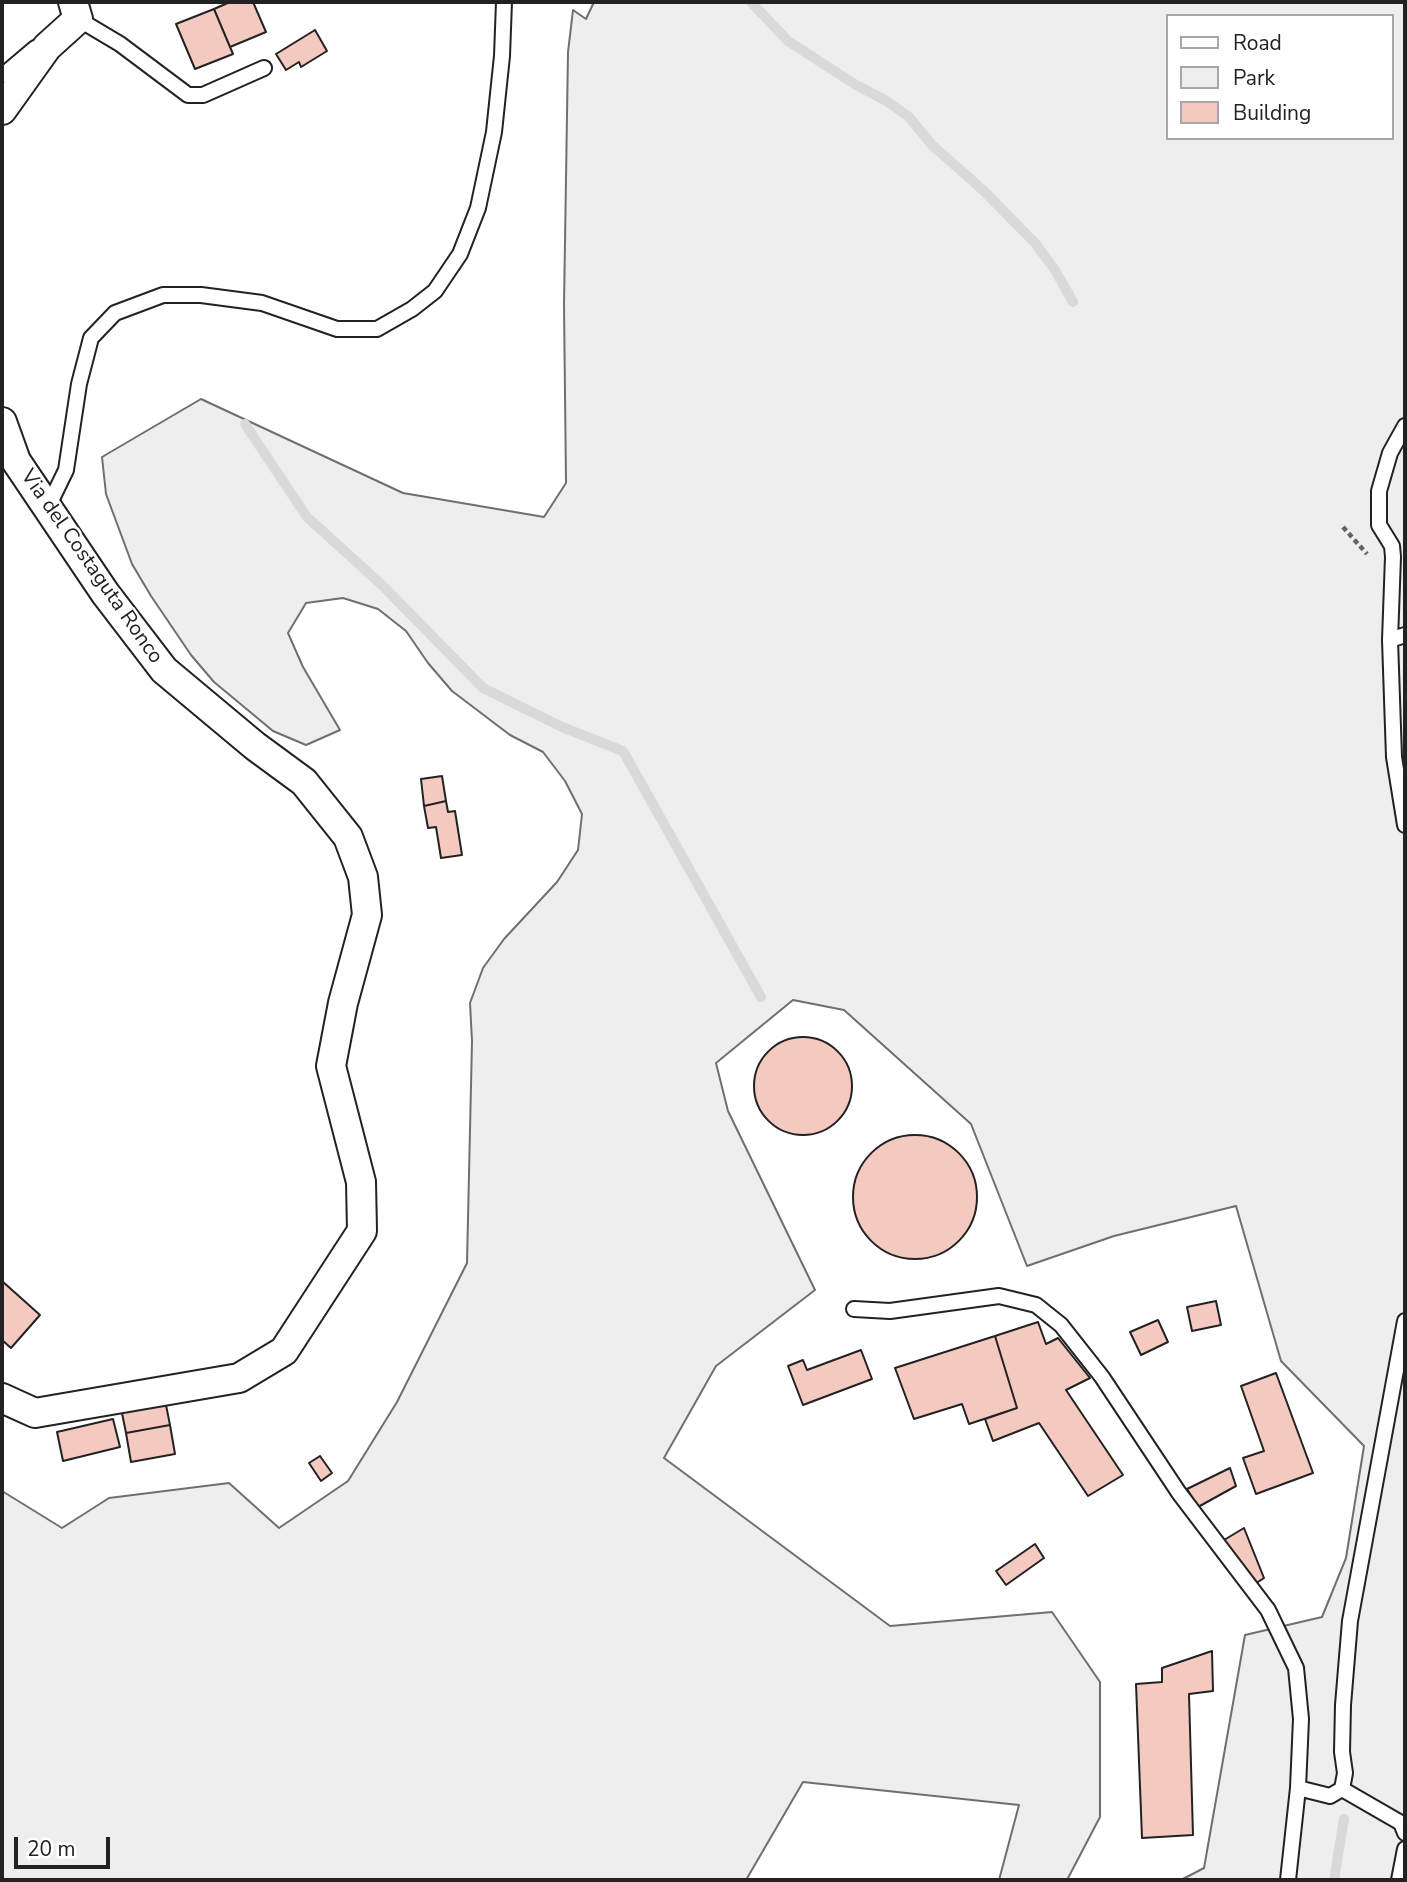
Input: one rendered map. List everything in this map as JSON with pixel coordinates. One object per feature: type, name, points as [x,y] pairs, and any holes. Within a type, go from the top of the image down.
[{"type":"street","points":[[2,110],[75,10]]},
{"type":"street","name":"Via del Costaguta Ronco","points":[[2,422],[16,461],[105,593],[164,670],[255,746],[304,782],[348,837],[363,877],[367,915],[343,1003],[331,1066],[361,1182],[362,1231],[284,1351],[239,1378],[36,1412],[2,1398]]},
{"type":"lane","points":[[48,507],[66,470],[79,384],[91,338],[116,313],[163,295],[201,295],[262,303],[337,329],[377,329],[412,309],[435,291],[460,254],[478,208],[494,132],[502,56],[504,2]]},
{"type":"lane","points":[[75,10],[188,95],[203,94],[264,68]]},
{"type":"lane","points":[[2,76],[37,46],[47,47]]},
{"type":"lane","points":[[1405,426],[1390,453],[1379,491],[1379,525],[1392,546],[1393,557],[1390,640],[1394,757],[1405,825]]},
{"type":"lane","points":[[1390,640],[1405,635]]},
{"type":"lane","points":[[854,1309],[890,1311],[999,1296],[1035,1306],[1061,1325],[1102,1377],[1179,1493],[1268,1610],[1296,1668],[1301,1719],[1298,1788],[1288,1880]]},
{"type":"lane","points":[[1298,1788],[1330,1796],[1342,1789],[1345,1773],[1342,1752],[1343,1704],[1350,1621],[1405,1321]]},
{"type":"lane","points":[[1342,1789],[1401,1823],[1405,1833]]},
{"type":"lane","points":[[1399,1880],[1405,1849]]},
{"type":"green space","points":[[594,2],[1405,2],[1405,1880],[1181,1880],[1204,1868],[1245,1635],[1322,1617],[1346,1558],[1364,1446],[1281,1361],[1236,1206],[1114,1236],[1027,1266],[971,1124],[844,1010],[793,1000],[716,1063],[728,1111],[815,1290],[716,1366],[664,1458],[890,1626],[1052,1612],[1100,1682],[1100,1817],[1067,1880],[999,1880],[1019,1805],[803,1782],[746,1880],[2,1880],[2,1491],[62,1528],[109,1498],[229,1483],[279,1528],[348,1481],[397,1402],[467,1263],[472,1041],[470,1003],[483,968],[504,939],[557,882],[578,850],[582,814],[565,781],[543,752],[510,735],[452,691],[406,631],[378,609],[343,598],[306,603],[288,633],[303,667],[340,730],[306,745],[273,731],[214,682],[191,655],[151,596],[132,564],[106,494],[102,457],[201,399],[403,493],[544,517],[566,483],[564,305],[568,52],[573,10],[586,19]]},
{"type":"building","points":[[230,2],[253,2],[266,32],[230,47],[214,9]]},
{"type":"building","points":[[214,9],[233,54],[195,69],[176,24]]},
{"type":"building","points":[[315,30],[327,51],[301,67],[299,62],[286,70],[276,54]]},
{"type":"building","points":[[442,776],[446,801],[424,806],[421,779]]},
{"type":"building","points":[[446,801],[448,812],[455,811],[462,855],[441,858],[436,827],[428,828],[424,806]]},
{"type":"building","points":[[803,1037],[822,1040],[838,1051],[849,1067],[852,1086],[849,1105],[838,1121],[822,1132],[803,1135],[784,1132],[768,1121],[757,1105],[754,1086],[757,1067],[768,1051],[784,1040]]},
{"type":"building","points":[[915,1135],[939,1139],[959,1153],[973,1173],[977,1197],[973,1221],[959,1241],[939,1255],[915,1259],[891,1255],[871,1241],[857,1221],[853,1197],[857,1173],[871,1153],[891,1139]]},
{"type":"building","points":[[2,1281],[40,1315],[11,1348],[2,1340]]},
{"type":"building","points":[[1216,1301],[1221,1325],[1192,1331],[1187,1307]]},
{"type":"building","points":[[1158,1320],[1168,1342],[1141,1355],[1130,1332]]},
{"type":"building","points":[[1038,1322],[1046,1344],[1058,1338],[1090,1378],[1066,1390],[1123,1475],[1088,1496],[1039,1423],[993,1441],[985,1419],[1017,1408],[995,1336]]},
{"type":"building","points":[[995,1336],[1017,1408],[969,1424],[962,1404],[914,1419],[895,1368]]},
{"type":"building","points":[[861,1350],[872,1379],[803,1405],[788,1366],[803,1360],[807,1370]]},
{"type":"building","points":[[1276,1373],[1313,1473],[1256,1494],[1243,1458],[1264,1451],[1241,1386]]},
{"type":"building","points":[[165,1400],[170,1425],[126,1433],[121,1408]]},
{"type":"building","points":[[113,1419],[120,1447],[63,1461],[57,1432]]},
{"type":"building","points":[[170,1425],[175,1454],[131,1462],[126,1433]]},
{"type":"building","points":[[320,1456],[332,1473],[321,1481],[309,1463]]},
{"type":"building","points":[[1230,1468],[1236,1486],[1198,1507],[1187,1489]]},
{"type":"building","points":[[1244,1528],[1264,1578],[1255,1584],[1224,1540]]},
{"type":"building","points":[[1035,1544],[1044,1558],[1006,1585],[996,1571]]},
{"type":"building","points":[[1212,1651],[1213,1691],[1189,1694],[1193,1835],[1142,1838],[1136,1684],[1162,1682],[1162,1668]]},
{"type":"waterway","points":[[751,2],[788,41],[909,117],[932,145],[984,191],[1035,243],[1055,270],[1073,302]]},
{"type":"waterway","points":[[245,424],[307,517],[383,586],[483,688],[562,727],[623,751],[761,997]]},
{"type":"waterway","points":[[1334,1880],[1344,1819]]}]
